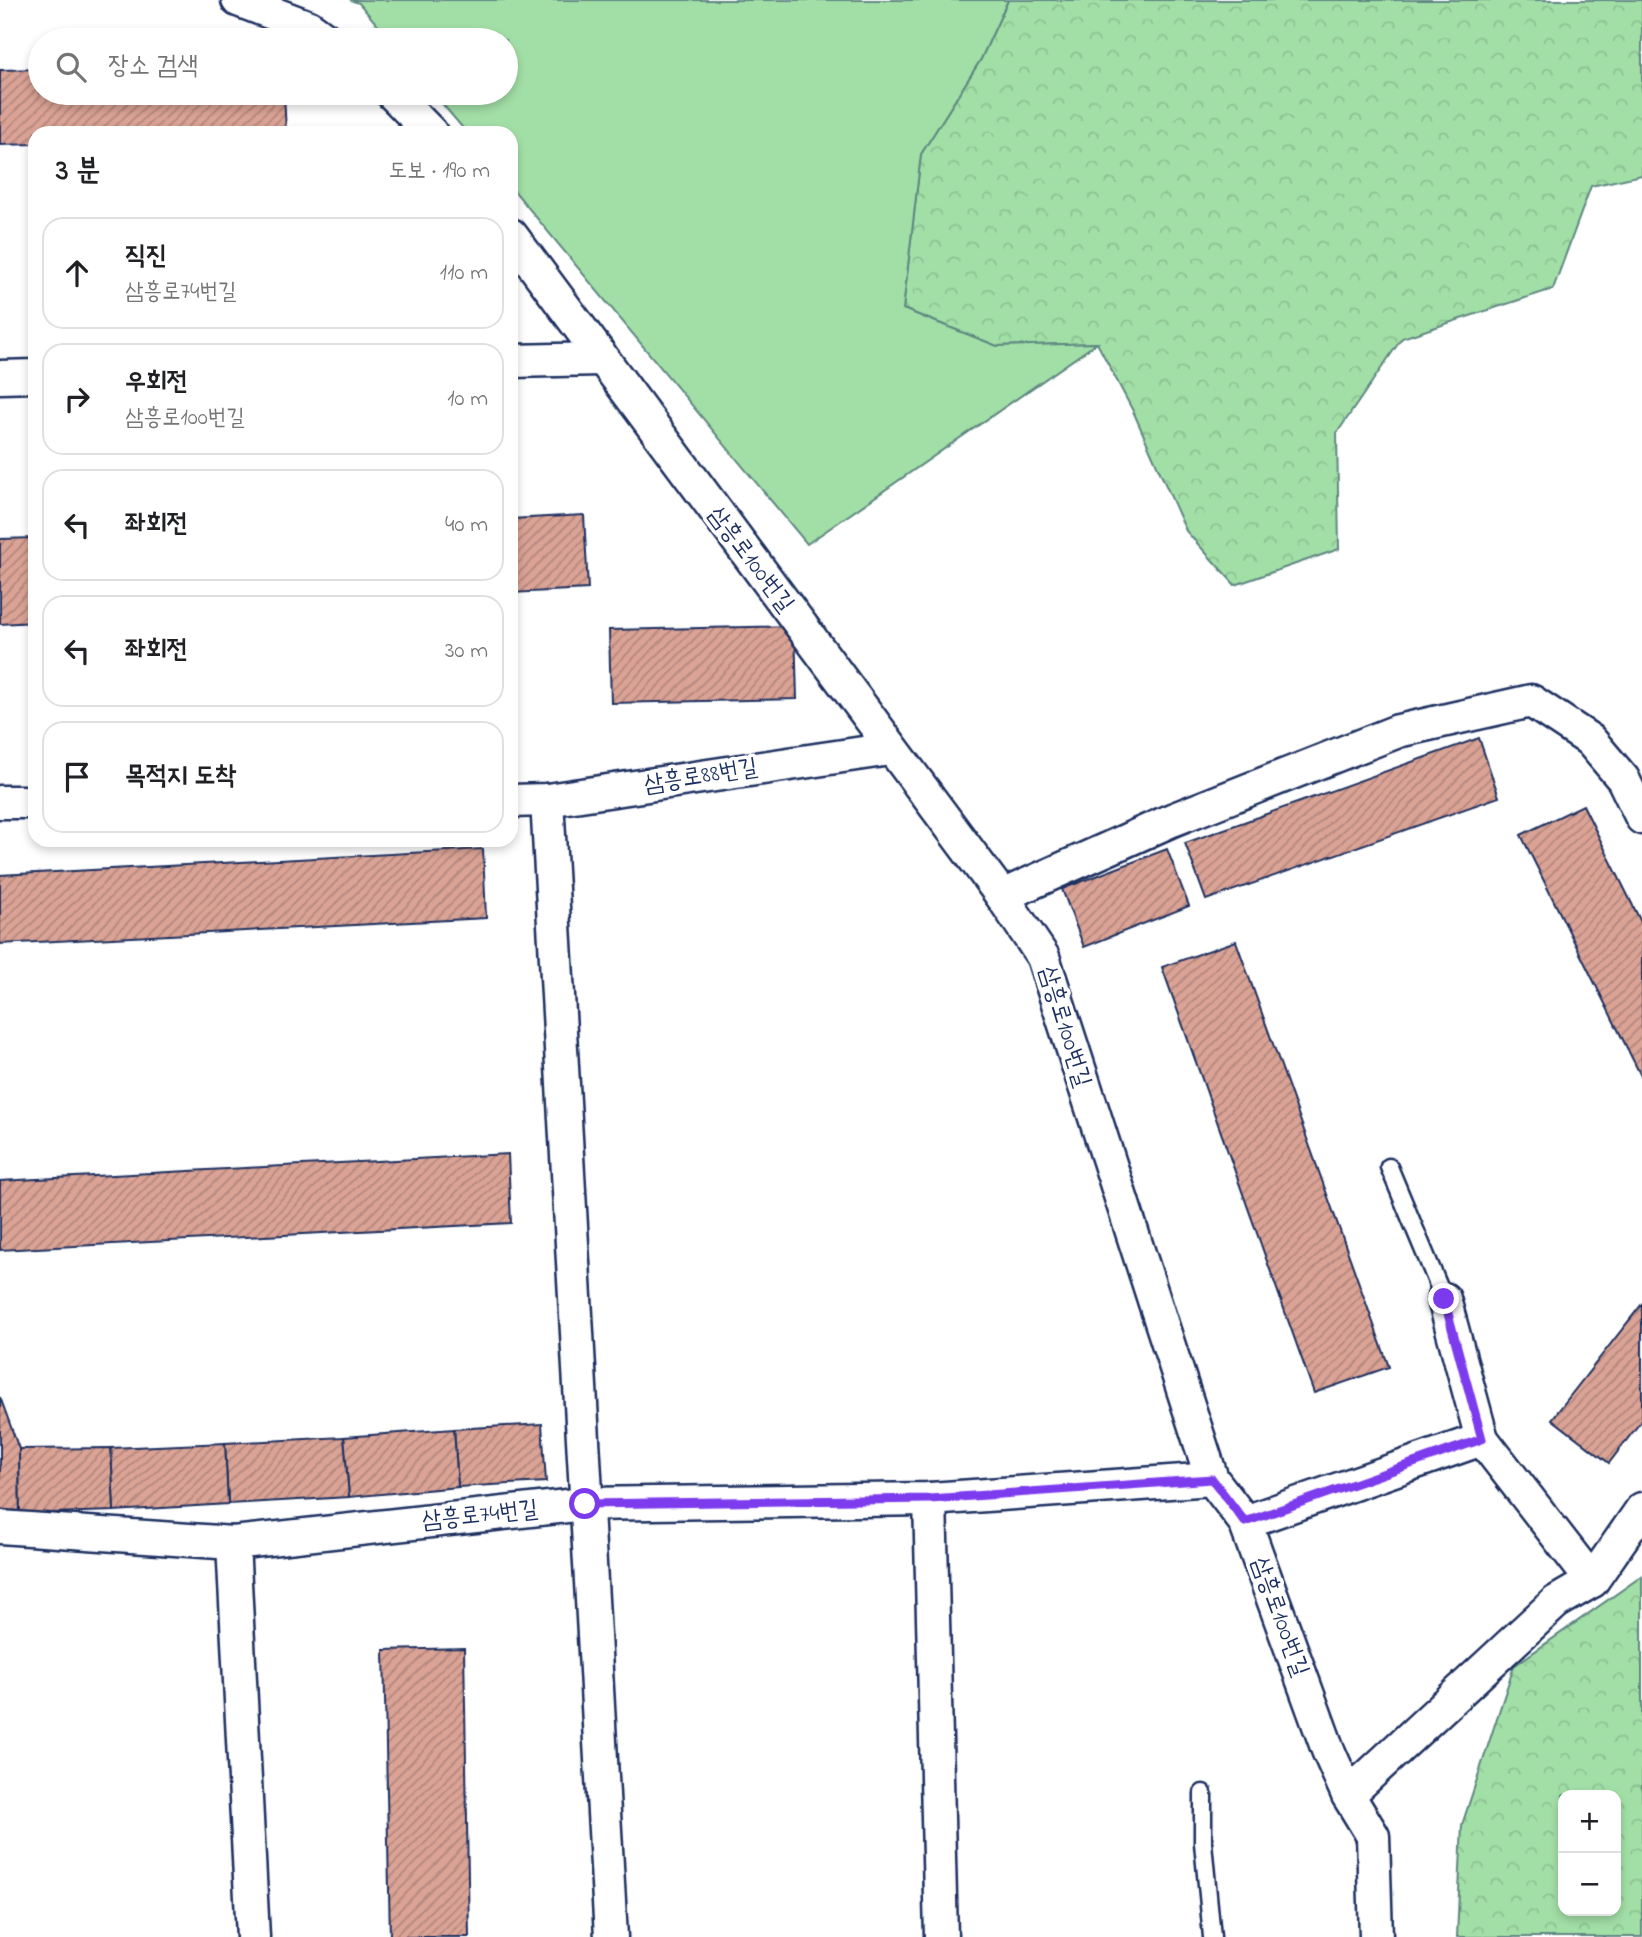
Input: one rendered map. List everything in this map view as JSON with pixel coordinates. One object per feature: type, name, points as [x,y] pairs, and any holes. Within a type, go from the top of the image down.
[{"type":"street","points":[[238,0],[310,28]]},
{"type":"street","points":[[404,105],[424,126]]},
{"type":"street","name":"삼흥로100번길","points":[[518,245],[890,749],[1002,896],[1043,957],[1212,1479],[1245,1522],[1348,1795],[1373,1836],[1376,1937]]},
{"type":"street","points":[[518,361],[601,359]]},
{"type":"street","points":[[0,377],[28,376]]},
{"type":"street","points":[[1002,896],[1172,820],[1398,731],[1531,701],[1590,740],[1623,779],[1642,818]]},
{"type":"street","name":"삼흥로88번길","points":[[518,801],[547,800],[890,749]]},
{"type":"street","points":[[547,800],[611,1937]]},
{"type":"street","points":[[0,802],[28,802]]},
{"type":"street","points":[[1444,1299],[1482,1439],[1592,1581]]},
{"type":"street","points":[[1245,1522],[1482,1439]]},
{"type":"street","name":"삼흥로74번길","points":[[0,1527],[233,1544],[585,1504],[930,1499],[1212,1479]]},
{"type":"street","points":[[930,1499],[941,1937]]},
{"type":"street","points":[[1348,1795],[1556,1602],[1592,1581],[1642,1509]]},
{"type":"street","points":[[233,1544],[253,1937]]},
{"type":"lane","points":[[1389,1167],[1444,1299]]},
{"type":"lane","points":[[1203,1793],[1203,1843],[1212,1937]]},
{"type":"green space","points":[[350,0],[1008,0],[981,59],[921,154],[903,309],[997,346],[1097,343],[807,544],[518,195],[518,126],[461,126],[443,105],[518,105],[518,28],[380,28],[359,3]]},
{"type":"green space","points":[[1008,0],[1642,0],[1642,175],[1591,186],[1553,289],[1402,338],[1337,433],[1339,549],[1235,585],[1186,531],[1133,411],[1097,343],[997,346],[903,309],[921,154],[981,59]]},
{"type":"green space","points":[[1642,1576],[1642,1937],[1457,1937],[1462,1825],[1514,1666]]},
{"type":"building","points":[[28,69],[28,105],[285,105],[286,126],[28,126],[28,144],[0,145],[0,70]]},
{"type":"building","points":[[584,515],[588,589],[518,593],[518,519]]},
{"type":"building","points":[[28,538],[28,622],[0,624],[0,539]]},
{"type":"building","points":[[795,626],[797,699],[611,703],[609,630]]},
{"type":"building","points":[[1479,738],[1499,797],[1206,900],[1185,843]]},
{"type":"building","points":[[1583,805],[1642,924],[1642,1078],[1521,835]]},
{"type":"building","points":[[483,849],[486,918],[0,944],[0,875]]},
{"type":"building","points":[[1167,849],[1189,906],[1084,947],[1062,889]]},
{"type":"building","points":[[1236,941],[1389,1367],[1314,1393],[1162,967]]},
{"type":"building","points":[[508,1154],[511,1223],[0,1250],[0,1181]]},
{"type":"building","points":[[1642,1304],[1642,1420],[1609,1463],[1552,1419]]},
{"type":"building","points":[[0,1397],[19,1449],[20,1514],[0,1515]]},
{"type":"building","points":[[542,1424],[546,1482],[458,1487],[454,1429]]},
{"type":"building","points":[[454,1429],[458,1487],[349,1497],[344,1437]]},
{"type":"building","points":[[344,1437],[349,1497],[228,1504],[225,1443]]},
{"type":"building","points":[[225,1443],[228,1504],[114,1511],[111,1448]]},
{"type":"building","points":[[111,1448],[114,1511],[20,1514],[19,1449]]},
{"type":"building","points":[[464,1648],[469,1937],[390,1937],[384,1650]]},
{"type":"route","points":[[585,1504],[930,1499],[1212,1479],[1245,1522],[1482,1439],[1444,1299]]}]
